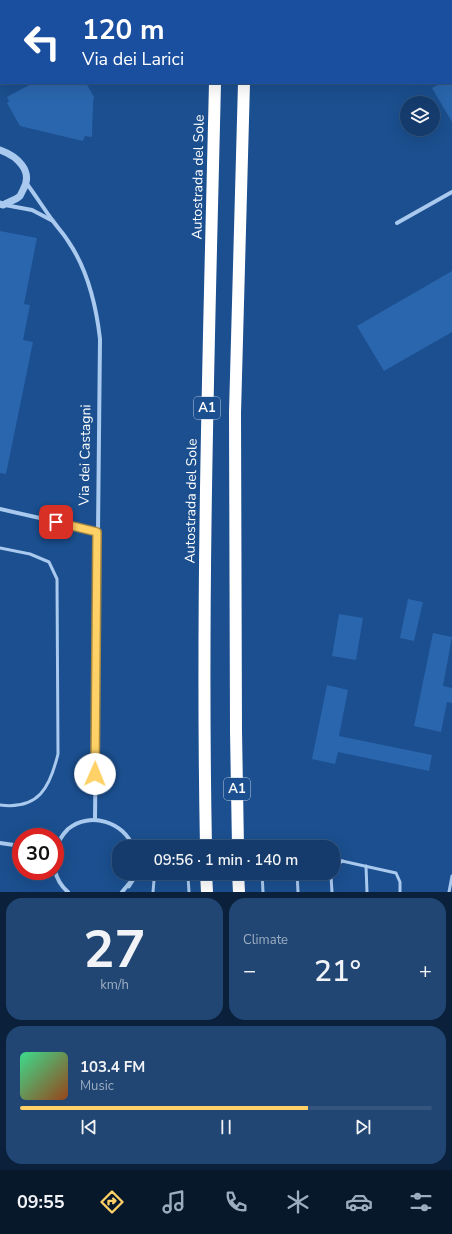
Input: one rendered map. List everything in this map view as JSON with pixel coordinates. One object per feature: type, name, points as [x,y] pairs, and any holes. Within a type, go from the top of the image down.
[{"type":"highway","name":"Autostrada del Sole","points":[[201,840],[204,733],[207,415],[215,84]]},
{"type":"highway","name":"A1","points":[[238,840],[235,413],[244,84]]},
{"type":"highway","points":[[206,880],[207,892]]},
{"type":"highway","points":[[238,880],[239,892]]},
{"type":"street","name":"Via dei Castagni","points":[[0,150],[10,153],[18,160],[27,175],[27,184],[20,196],[1,204]]},
{"type":"street","name":"Via dei Castagni","points":[[27,184],[69,241],[82,267],[94,299],[98,319],[100,339],[95,820]]},
{"type":"street","points":[[397,223],[452,192]]},
{"type":"street","name":"Via dei Castagni","points":[[1,204],[32,210],[53,221]]},
{"type":"street","points":[[0,509],[97,532]]},
{"type":"street","points":[[64,835],[69,829],[81,822],[95,820],[117,826],[130,840]]},
{"type":"street","points":[[0,843],[12,845]]},
{"type":"street","points":[[58,880],[63,888],[68,892]]},
{"type":"street","points":[[128,892],[132,880]]},
{"type":"street","points":[[122,892],[132,880]]},
{"type":"lane","points":[[0,548],[30,554],[49,562],[57,579],[58,754],[51,779],[39,796],[20,805],[0,805]]},
{"type":"lane","points":[[340,860],[396,873],[400,882],[400,892]]},
{"type":"lane","points":[[366,866],[367,892]]},
{"type":"lane","points":[[449,892],[452,876]]},
{"type":"lane","points":[[129,887],[134,880]]},
{"type":"lane","points":[[153,892],[154,880]]},
{"type":"lane","points":[[188,880],[189,892]]},
{"type":"lane","points":[[262,880],[263,892]]},
{"type":"lane","points":[[297,880],[298,892]]},
{"type":"lane","points":[[331,880],[332,892]]},
{"type":"building","points":[[31,84],[87,84],[94,97],[92,137],[85,136],[83,141],[20,126],[7,103],[9,101],[7,97]]},
{"type":"building","points":[[439,84],[452,84],[452,122],[440,102],[440,96],[437,96],[432,88]]},
{"type":"building","points":[[0,231],[37,238],[24,304],[30,305],[23,340],[33,342],[6,474],[0,473]]},
{"type":"building","points":[[452,271],[452,332],[384,371],[357,326]]},
{"type":"building","points":[[408,599],[423,602],[414,641],[400,638]]},
{"type":"building","points":[[339,614],[363,618],[356,660],[332,656]]},
{"type":"building","points":[[433,633],[452,637],[443,686],[452,688],[452,703],[447,702],[441,732],[414,726]]},
{"type":"building","points":[[327,685],[348,690],[339,736],[432,755],[429,771],[338,752],[335,764],[312,759]]},
{"type":"route","points":[[56,522],[97,532],[95,774]]}]
